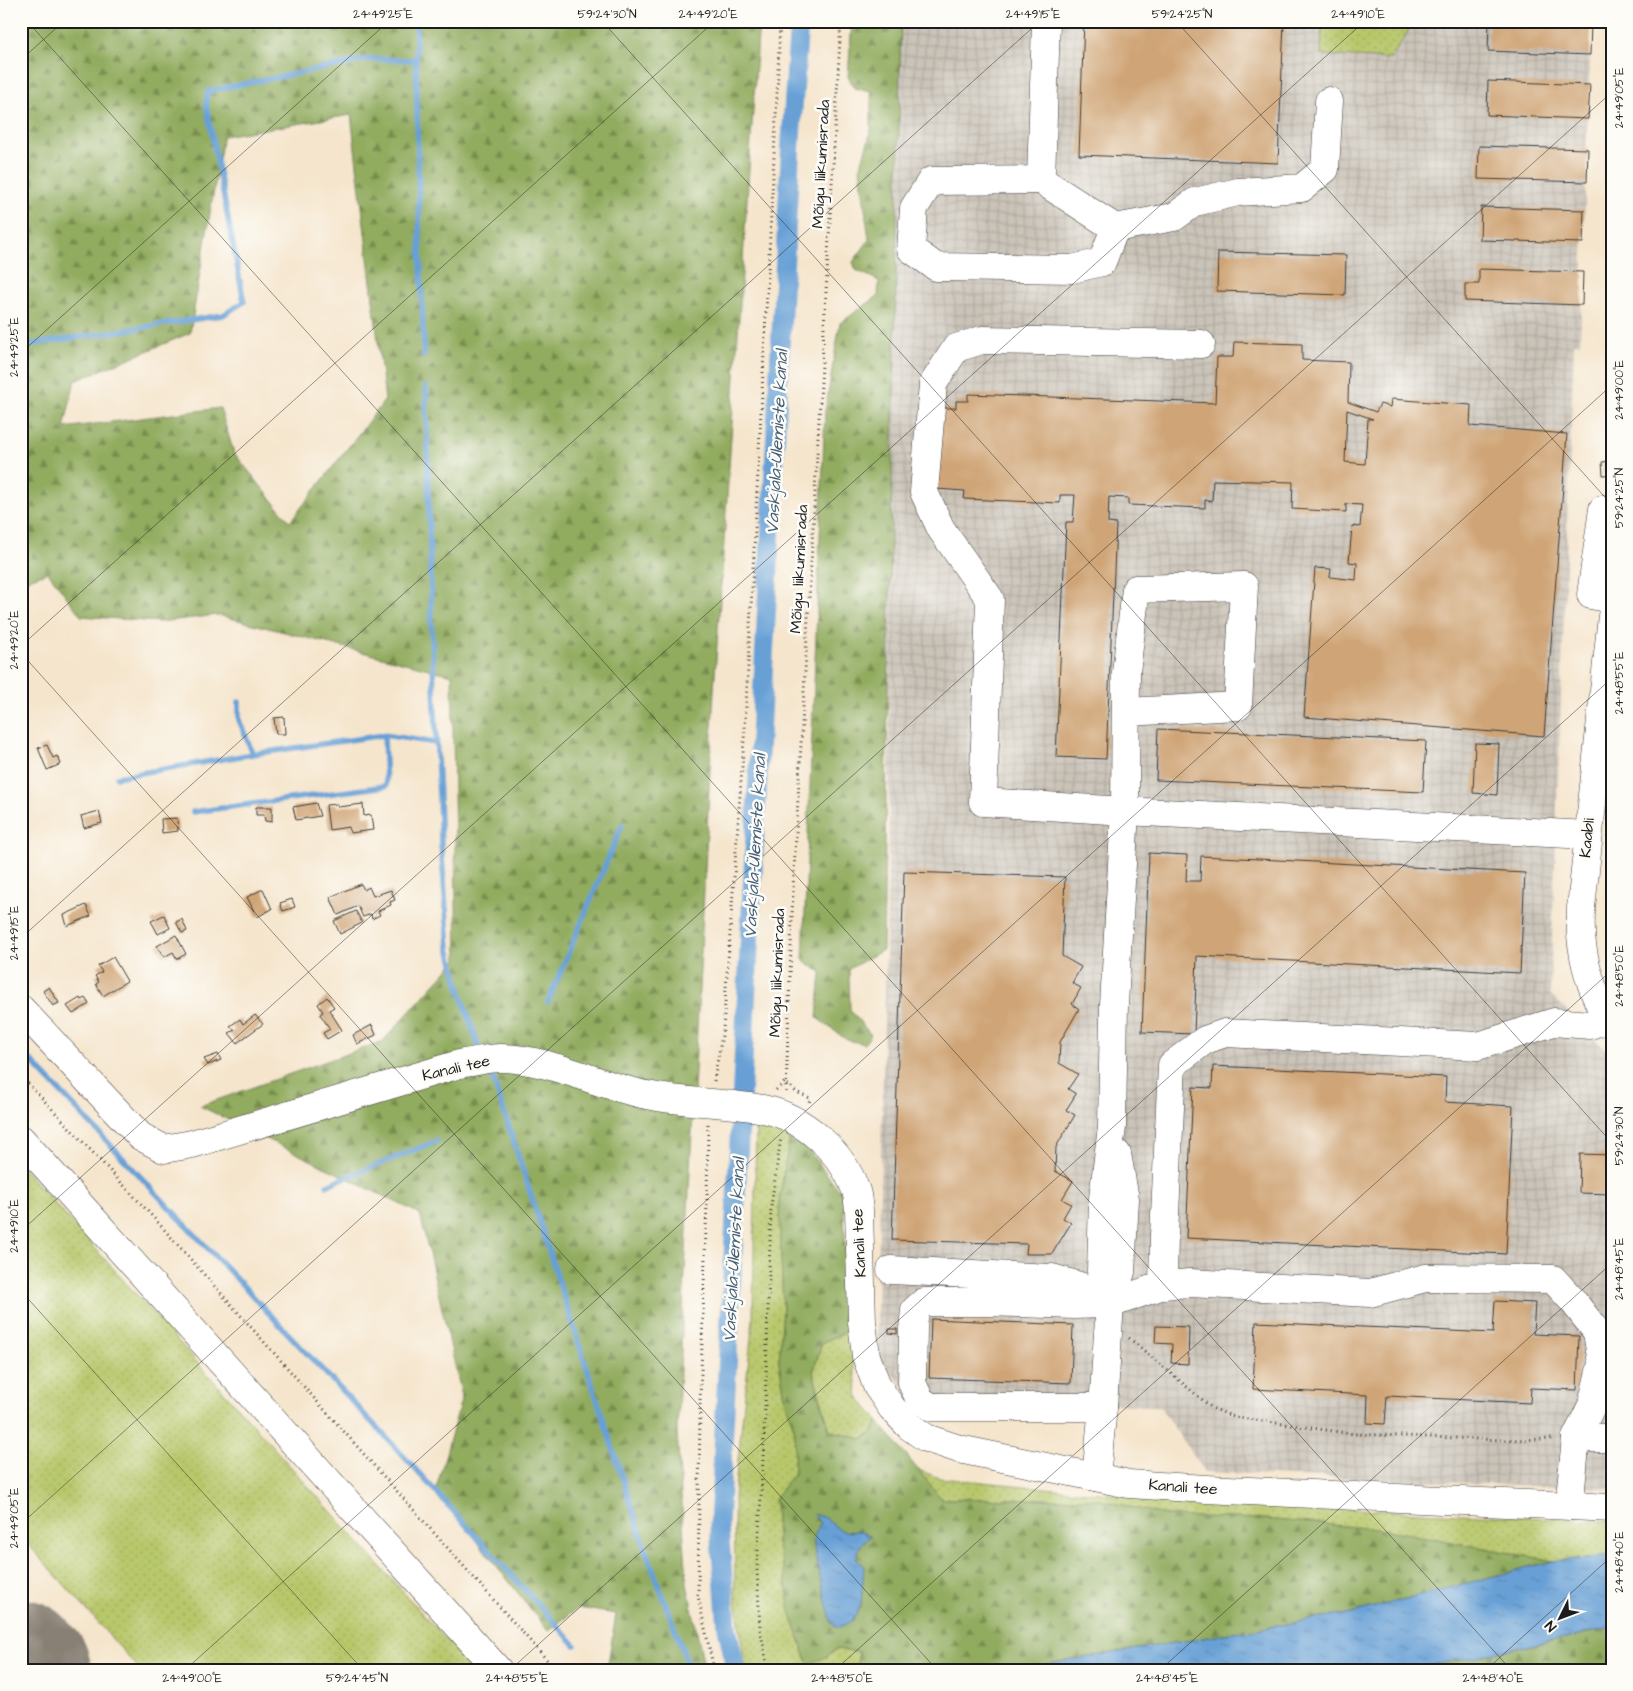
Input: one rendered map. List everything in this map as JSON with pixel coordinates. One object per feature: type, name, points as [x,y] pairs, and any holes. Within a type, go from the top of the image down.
[{"type":"street","points":[[1041,180],[1046,21]]},
{"type":"street","points":[[1115,228],[1102,262],[1072,269],[936,267],[911,249],[914,208],[931,181],[1041,180],[1115,228],[1174,217],[1195,202],[1238,192],[1302,188],[1325,169],[1329,101]]},
{"type":"street","points":[[1201,344],[982,340],[956,348],[933,384],[924,492],[941,530],[990,599],[984,802],[1588,835]]},
{"type":"street","points":[[1612,510],[1603,509],[1591,595],[1612,599]]},
{"type":"street","points":[[1096,1477],[1110,1304],[1121,1272],[1125,1199],[1112,1127],[1114,1005],[1125,811],[1126,672],[1136,589],[1244,586],[1238,706],[1126,712]]},
{"type":"street","name":"Kaabli","points":[[1610,1021],[1590,982],[1582,944],[1581,908],[1612,616]]},
{"type":"street","name":"Kanali tee","points":[[21,1009],[140,1136],[164,1148],[192,1144],[462,1063],[500,1058],[532,1062],[645,1095],[776,1114],[803,1126],[822,1140],[837,1155],[856,1192],[859,1210],[862,1322],[866,1356],[877,1386],[892,1408],[909,1426],[926,1438],[959,1449],[1129,1484],[1612,1508]]},
{"type":"street","points":[[1163,1285],[1172,1065],[1205,1040],[1225,1033],[1478,1046],[1554,1022],[1590,1025],[1610,1021]]},
{"type":"street","points":[[21,1139],[498,1670]]},
{"type":"street","points":[[891,1270],[1052,1278],[1086,1288],[1110,1304]]},
{"type":"street","points":[[1103,1407],[931,1407],[920,1400],[912,1382],[915,1310],[924,1302],[1110,1304],[1163,1285],[1190,1282],[1370,1293],[1425,1278],[1553,1279],[1597,1332],[1602,1363],[1592,1405],[1576,1438],[1571,1487],[1572,1506]]},
{"type":"street","points":[[1576,1438],[1612,1438]]},
{"type":"path","points":[[714,1670],[698,1596],[700,1401],[707,1202],[723,1030],[745,726],[780,21]]},
{"type":"path","name":"Mõigu liikumisrada","points":[[768,1670],[760,1628],[757,1568],[764,1442],[771,1207],[782,1132],[776,1114],[786,1082],[793,889],[841,21]]},
{"type":"path","points":[[21,1076],[145,1208],[556,1670]]},
{"type":"path","points":[[1109,1332],[1131,1339],[1181,1384],[1212,1408],[1234,1417],[1354,1434],[1504,1440],[1576,1438]]},
{"type":"shaded area","points":[[895,21],[1591,21],[1580,343],[1574,343],[1550,994],[1612,1056],[1612,1489],[1205,1472],[1159,1406],[913,1396],[876,1357],[889,828],[890,289]]},
{"type":"green space","points":[[21,21],[759,21],[714,690],[677,1432],[687,1584],[705,1670],[607,1670],[616,1614],[578,1608],[548,1631],[436,1489],[462,1396],[420,1214],[200,1106],[383,1041],[457,959],[452,675],[218,615],[159,622],[81,616],[48,572],[21,582]],"holes":[[[351,115],[385,400],[290,522],[234,453],[220,408],[64,428],[75,381],[190,333],[223,136]]]},
{"type":"green space","points":[[852,21],[901,21],[883,950],[849,969],[850,1010],[871,1035],[864,1044],[847,1040],[817,1018],[821,972],[803,960],[825,411],[840,323],[878,296],[879,281],[856,270],[853,262],[869,240],[860,169],[871,131],[871,91],[855,88],[848,77]]},
{"type":"green space","points":[[1322,21],[1411,21],[1408,31],[1391,59],[1321,55]]},
{"type":"green space","points":[[756,1117],[773,1130],[790,1134],[779,1203],[783,1308],[779,1362],[786,1402],[795,1432],[794,1474],[775,1498],[777,1544],[784,1570],[824,1658],[836,1649],[859,1652],[856,1670],[746,1670],[744,1660],[735,1592],[734,1497],[753,1319]]},
{"type":"green space","points":[[790,1134],[798,1137],[843,1195],[849,1330],[822,1343],[813,1372],[829,1430],[861,1439],[872,1433],[878,1421],[942,1499],[1096,1499],[1169,1516],[1263,1519],[1388,1530],[1553,1561],[1347,1614],[1012,1670],[856,1670],[859,1652],[837,1649],[824,1658],[808,1664],[790,1612],[784,1570],[777,1544],[775,1497],[794,1474],[795,1432],[786,1402],[779,1362],[783,1308],[779,1203]]},
{"type":"green space","points":[[21,1166],[473,1670],[140,1670],[21,1536]]},
{"type":"green space","points":[[849,1330],[858,1397],[878,1421],[872,1433],[861,1439],[830,1430],[813,1372],[822,1343]]},
{"type":"green space","points":[[916,1469],[939,1478],[1184,1501],[1612,1521],[1612,1556],[1553,1561],[1388,1530],[1263,1519],[1169,1516],[1096,1499],[942,1499]]},
{"type":"green space","points":[[1612,1628],[1612,1670],[1400,1670],[1460,1660]]},
{"type":"water","points":[[814,1514],[825,1518],[845,1532],[859,1531],[871,1536],[861,1544],[856,1558],[864,1567],[861,1605],[852,1621],[838,1628],[832,1624],[817,1565],[814,1535],[820,1524]]},
{"type":"water","points":[[1612,1556],[1612,1628],[1460,1660],[1400,1670],[1012,1670],[1347,1614],[1553,1561]]},
{"type":"building","points":[[1084,21],[1284,21],[1278,163],[1079,155]]},
{"type":"building","points":[[1489,21],[1591,21],[1590,55],[1488,51]]},
{"type":"building","points":[[1488,81],[1590,85],[1588,119],[1487,115]]},
{"type":"building","points":[[1479,146],[1588,149],[1587,182],[1478,179]]},
{"type":"building","points":[[1481,207],[1584,210],[1583,243],[1480,240]]},
{"type":"building","points":[[1218,252],[1346,255],[1345,295],[1217,291]]},
{"type":"building","points":[[1479,269],[1583,272],[1582,305],[1465,301],[1465,284],[1479,284]]},
{"type":"building","points":[[1234,342],[1302,344],[1302,360],[1349,362],[1348,402],[1376,412],[1380,404],[1390,407],[1391,399],[1471,405],[1470,426],[1567,434],[1544,736],[1304,717],[1315,568],[1331,569],[1330,577],[1356,580],[1357,563],[1349,562],[1352,526],[1360,527],[1362,505],[1346,504],[1346,512],[1292,509],[1293,482],[1213,480],[1212,501],[1205,500],[1205,508],[1128,505],[1128,498],[1109,497],[1108,523],[1116,524],[1106,759],[1056,757],[1066,522],[1073,522],[1075,495],[1060,495],[1060,503],[964,499],[965,491],[936,489],[939,408],[956,408],[956,401],[968,401],[968,394],[1215,403],[1217,357],[1233,357]],"holes":[[[1347,410],[1373,419],[1368,419],[1365,464],[1345,462]]]},
{"type":"building","points":[[1612,461],[1612,474],[1603,475],[1602,462]]},
{"type":"building","points":[[284,717],[285,734],[276,734],[274,718]]},
{"type":"building","points":[[1158,729],[1426,741],[1423,792],[1156,780]]},
{"type":"building","points":[[1475,743],[1499,744],[1497,795],[1473,793]]},
{"type":"building","points":[[47,745],[53,758],[57,756],[61,764],[47,770],[38,748]]},
{"type":"building","points":[[316,803],[320,816],[296,820],[293,807]]},
{"type":"building","points":[[337,804],[338,807],[363,804],[364,816],[371,815],[373,830],[350,833],[349,827],[329,830],[326,805]]},
{"type":"building","points":[[256,807],[272,807],[272,822],[265,821],[264,815],[256,815]]},
{"type":"building","points":[[99,811],[102,823],[84,828],[81,816]]},
{"type":"building","points":[[177,818],[178,831],[162,833],[161,819]]},
{"type":"building","points":[[1149,853],[1187,855],[1186,881],[1200,881],[1201,856],[1525,873],[1520,973],[1197,956],[1194,1034],[1142,1032]]},
{"type":"building","points":[[904,872],[1065,877],[1062,956],[1081,967],[1072,983],[1081,988],[1072,1004],[1079,1009],[1060,1042],[1059,1063],[1078,1074],[1068,1089],[1076,1094],[1066,1110],[1075,1115],[1056,1147],[1055,1171],[1073,1181],[1062,1199],[1071,1204],[1063,1218],[1071,1223],[1052,1254],[1026,1254],[1027,1244],[892,1240]]},
{"type":"building","points":[[361,884],[364,890],[369,887],[373,896],[391,890],[395,900],[390,902],[391,905],[378,911],[380,915],[372,919],[371,914],[363,917],[358,906],[338,915],[330,897]]},
{"type":"building","points":[[263,889],[272,909],[257,917],[247,897]]},
{"type":"building","points":[[292,899],[295,907],[283,911],[280,903]]},
{"type":"building","points":[[86,905],[91,916],[67,926],[64,915]]},
{"type":"building","points":[[356,911],[362,923],[340,934],[334,921]]},
{"type":"building","points":[[164,915],[170,928],[158,934],[151,921]]},
{"type":"building","points":[[182,919],[187,931],[182,933],[176,922]]},
{"type":"building","points":[[176,935],[186,954],[177,959],[173,952],[164,957],[157,946]]},
{"type":"building","points":[[113,957],[127,981],[103,996],[96,984],[99,982],[95,976],[102,972],[98,966]]},
{"type":"building","points":[[49,987],[59,1003],[53,1006],[43,991]]},
{"type":"building","points":[[327,997],[334,1007],[329,1010],[342,1030],[327,1039],[323,1033],[330,1029],[320,1014],[323,1012],[318,1004]]},
{"type":"building","points":[[80,998],[81,1000],[85,998],[89,1004],[73,1014],[67,1006]]},
{"type":"building","points":[[255,1015],[263,1024],[237,1043],[229,1033],[235,1030],[230,1026],[240,1019],[243,1024]]},
{"type":"building","points":[[372,1025],[376,1035],[357,1044],[353,1035]]},
{"type":"building","points":[[218,1054],[221,1060],[208,1065],[204,1059]]},
{"type":"building","points":[[1213,1066],[1446,1077],[1445,1102],[1513,1106],[1506,1254],[1186,1238],[1193,1087],[1212,1088]]},
{"type":"building","points":[[1580,1154],[1612,1155],[1612,1194],[1579,1193]]},
{"type":"building","points":[[1495,1301],[1535,1303],[1533,1334],[1579,1336],[1577,1390],[1531,1388],[1530,1403],[1387,1396],[1385,1424],[1367,1423],[1368,1395],[1253,1389],[1256,1322],[1493,1333]]},
{"type":"building","points":[[931,1319],[1073,1325],[1071,1383],[929,1378]]},
{"type":"building","points":[[1156,1326],[1189,1327],[1188,1364],[1171,1363],[1172,1344],[1155,1343]]},
{"type":"building","points":[[889,1329],[897,1329],[897,1334],[889,1333]]},
{"type":"waterway","points":[[21,346],[223,315],[244,302],[206,104],[208,91],[370,59],[416,60],[416,21]]},
{"type":"waterway","name":"Vaskjala-Ülemiste kanal","points":[[736,1670],[727,1628],[719,1526],[791,140],[799,21]]},
{"type":"waterway","points":[[416,60],[424,356]]},
{"type":"waterway","points":[[426,387],[432,641],[441,843],[449,948],[461,994],[478,1045]]},
{"type":"waterway","points":[[239,702],[239,720],[253,754]]},
{"type":"waterway","points":[[117,777],[253,754],[384,735],[436,743]]},
{"type":"waterway","points":[[193,812],[386,786],[384,735]]},
{"type":"waterway","points":[[548,1002],[622,825]]},
{"type":"waterway","points":[[21,1050],[396,1448],[575,1645]]},
{"type":"waterway","points":[[490,1070],[646,1551],[690,1670]]},
{"type":"waterway","points":[[327,1185],[437,1141]]},
{"type":"runway","points":[[21,1661],[29,1670]]}]
